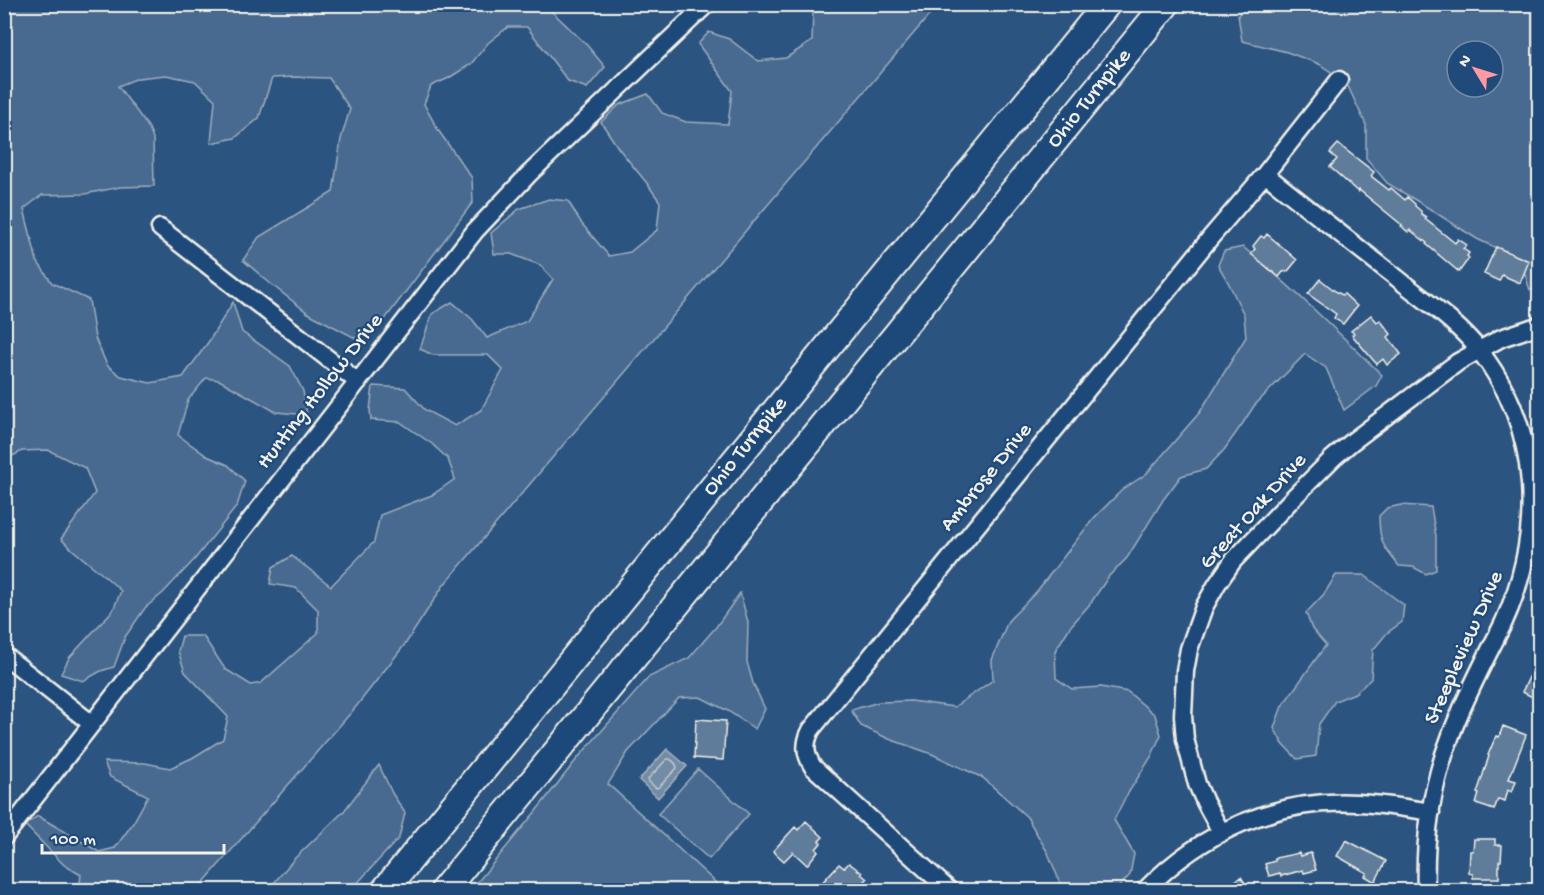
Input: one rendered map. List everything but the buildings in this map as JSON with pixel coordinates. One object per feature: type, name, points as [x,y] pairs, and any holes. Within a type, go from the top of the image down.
[{"type":"highway","name":"Ohio Turnpike","points":[[385,891],[1107,4]]},
{"type":"highway","name":"Ohio Turnpike","points":[[444,891],[1166,4]]},
{"type":"street","name":"Hunting Hollow Drive","points":[[4,837],[475,231],[529,174],[707,4]]},
{"type":"street","name":"Ambrose Drive","points":[[949,891],[813,767],[806,753],[807,738],[1023,468],[1339,81]]},
{"type":"street","name":"Steepleview Drive","points":[[1265,174],[1449,320],[1478,349],[1507,395],[1525,444],[1533,496],[1532,529],[1527,558],[1520,586],[1462,708],[1440,766],[1425,860],[1426,891]]},
{"type":"street","points":[[160,228],[358,382]]},
{"type":"street","name":"Great Oak Drive","points":[[1221,832],[1197,784],[1185,739],[1182,716],[1189,649],[1204,607],[1217,584],[1233,561],[1293,498],[1333,458],[1362,434],[1478,349],[1501,338],[1539,325]]},
{"type":"street","points":[[4,655],[92,724]]},
{"type":"street","points":[[1145,891],[1184,856],[1221,832],[1264,814],[1324,803],[1356,802],[1431,812]]},
{"type":"shaded area","points":[[5,4],[545,5],[586,44],[605,67],[587,88],[568,81],[527,27],[508,27],[488,43],[471,64],[431,86],[424,104],[438,130],[472,178],[473,202],[380,326],[357,339],[308,313],[243,260],[259,237],[333,192],[341,139],[350,109],[329,78],[272,78],[259,118],[235,138],[211,143],[215,100],[195,81],[166,75],[138,78],[118,86],[149,128],[153,139],[154,186],[120,187],[85,194],[42,195],[24,209],[37,261],[52,283],[89,300],[95,338],[107,365],[121,376],[150,383],[183,377],[233,302],[242,332],[290,366],[303,391],[307,415],[276,412],[219,380],[206,378],[188,400],[178,435],[207,456],[228,465],[245,481],[237,506],[195,559],[163,593],[145,608],[125,637],[114,667],[83,681],[61,674],[69,658],[113,610],[121,591],[61,539],[95,493],[85,468],[48,450],[22,451],[5,460]]},
{"type":"shaded area","points":[[1246,4],[1539,5],[1539,290],[1530,290],[1520,259],[1477,239],[1387,183],[1366,158],[1366,125],[1346,82],[1319,64],[1287,52],[1242,41],[1238,15]]},
{"type":"shaded area","points":[[808,5],[938,5],[443,586],[406,643],[355,708],[197,890],[79,890],[81,875],[64,865],[25,825],[38,816],[99,852],[115,848],[133,823],[148,796],[110,777],[104,762],[145,763],[170,768],[223,739],[228,717],[185,672],[178,651],[182,636],[203,636],[225,669],[251,685],[261,683],[318,633],[318,610],[296,588],[270,584],[273,567],[292,556],[331,586],[374,542],[380,515],[432,495],[455,479],[448,459],[432,444],[400,422],[371,420],[373,386],[405,388],[425,410],[455,426],[481,410],[503,370],[488,355],[433,355],[420,349],[432,314],[452,302],[472,319],[487,338],[527,321],[553,279],[540,265],[511,254],[494,254],[491,233],[519,209],[549,199],[568,201],[582,224],[609,256],[630,252],[657,230],[660,202],[601,122],[619,105],[648,94],[662,113],[686,122],[728,124],[732,91],[698,44],[709,32],[729,39],[758,61],[786,58],[812,41],[813,9]]},
{"type":"shaded area","points":[[1243,247],[1297,293],[1382,375],[1376,386],[1344,410],[1326,368],[1305,354],[1254,406],[1224,450],[1206,469],[1181,476],[1163,500],[1127,558],[1109,576],[1090,604],[1070,627],[1055,651],[1056,678],[1072,689],[1101,687],[1128,692],[1155,715],[1161,735],[1151,757],[1114,820],[1134,854],[1130,875],[1116,890],[1063,890],[1048,853],[1027,817],[983,778],[932,754],[889,739],[861,726],[851,710],[879,702],[911,701],[954,707],[993,680],[992,660],[1008,621],[1037,591],[1093,519],[1122,490],[1146,474],[1200,412],[1246,337],[1244,315],[1218,265],[1224,251]]},
{"type":"shaded area","points":[[1401,505],[1431,507],[1436,536],[1436,570],[1426,574],[1413,567],[1399,566],[1386,548],[1381,538],[1379,516],[1387,508]]},
{"type":"shaded area","points":[[1336,575],[1364,575],[1404,605],[1402,622],[1387,633],[1373,650],[1371,679],[1355,693],[1335,701],[1319,724],[1316,756],[1297,759],[1283,744],[1274,728],[1282,706],[1326,645],[1312,629],[1306,613],[1324,594]]},
{"type":"shaded area","points":[[740,593],[748,622],[747,662],[753,683],[765,709],[755,729],[728,711],[700,697],[679,698],[628,752],[608,784],[724,890],[471,890],[577,759],[649,677],[689,658],[716,627]]},
{"type":"shaded area","points":[[379,765],[392,793],[405,813],[399,838],[351,890],[268,890],[294,859],[344,811]]},
{"type":"shaded area","points":[[698,769],[749,814],[709,859],[658,814]]},
{"type":"water","points":[[667,749],[687,766],[658,798],[639,780]]}]
